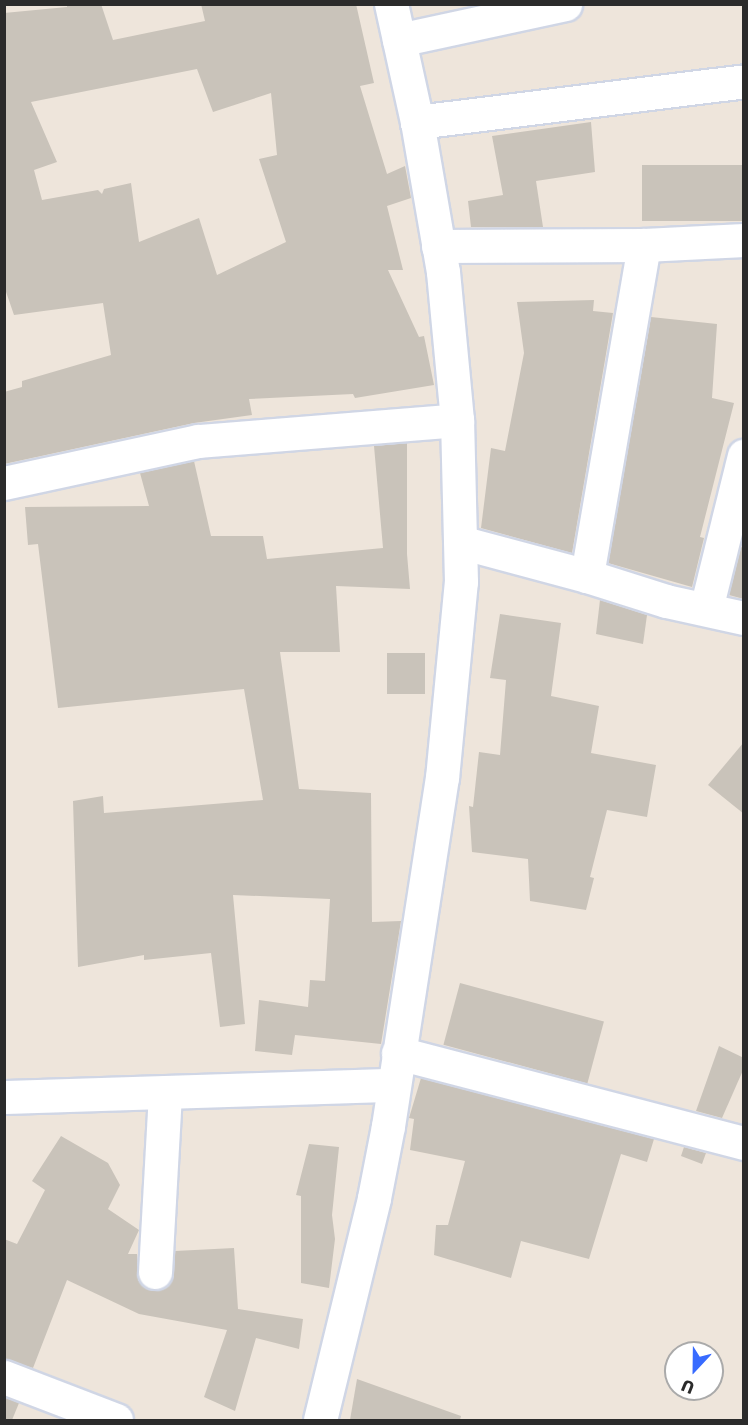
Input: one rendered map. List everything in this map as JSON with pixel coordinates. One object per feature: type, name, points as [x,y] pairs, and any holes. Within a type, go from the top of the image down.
[{"type":"street","points":[[320,1420],[374,1198],[394,1085],[442,778],[461,582],[457,420],[438,246],[417,122],[391,4]]},
{"type":"street","points":[[399,40],[565,4]]},
{"type":"street","points":[[417,122],[744,81]]},
{"type":"street","points":[[438,246],[644,244],[744,240]]},
{"type":"street","points":[[587,576],[644,244]]},
{"type":"street","points":[[4,483],[198,441],[457,420]]},
{"type":"street","points":[[706,609],[744,456]]},
{"type":"street","points":[[460,542],[587,576],[666,601],[744,618]]},
{"type":"street","points":[[398,1053],[744,1143]]},
{"type":"street","points":[[4,1097],[394,1085]]},
{"type":"street","points":[[155,1272],[165,1092]]},
{"type":"street","points":[[4,1377],[116,1420]]},
{"type":"building","points":[[67,4],[101,4],[113,40],[205,21],[201,4],[356,4],[374,83],[360,86],[387,174],[405,166],[411,198],[387,206],[403,270],[388,270],[419,337],[424,336],[434,385],[355,398],[353,394],[249,399],[252,415],[194,423],[4,464],[4,392],[22,387],[22,381],[111,355],[103,303],[14,315],[4,286],[4,13],[67,7]],"holes":[[[197,69],[213,112],[271,93],[277,155],[259,159],[286,242],[217,275],[199,218],[139,242],[131,183],[104,189],[102,194],[98,190],[42,200],[34,170],[57,162],[31,102]]]},
{"type":"building","points":[[591,122],[595,172],[536,181],[543,227],[471,227],[468,201],[503,195],[492,136]]},
{"type":"building","points":[[642,165],[744,165],[744,221],[642,221]]},
{"type":"building","points":[[594,300],[593,311],[613,313],[572,553],[481,528],[491,448],[505,451],[524,353],[517,302]]},
{"type":"building","points":[[651,317],[717,324],[712,398],[734,403],[700,537],[704,538],[692,587],[608,563]]},
{"type":"building","points":[[407,443],[407,554],[410,589],[336,586],[340,652],[280,652],[299,789],[371,793],[372,922],[401,921],[381,1044],[295,1035],[292,1055],[255,1051],[259,1000],[308,1007],[310,980],[325,981],[330,899],[233,895],[245,1024],[220,1027],[211,953],[144,960],[144,955],[78,967],[73,801],[103,796],[104,813],[263,800],[244,689],[58,708],[38,544],[28,545],[25,507],[149,506],[140,473],[194,461],[211,536],[263,536],[267,559],[383,548],[374,446]]},
{"type":"building","points":[[741,547],[744,548],[744,599],[729,595]]},
{"type":"building","points":[[600,600],[647,615],[643,644],[596,634]]},
{"type":"building","points":[[500,614],[561,623],[551,696],[599,706],[591,753],[656,765],[647,817],[607,810],[590,877],[594,878],[586,910],[530,901],[528,859],[472,852],[469,806],[473,807],[479,752],[500,755],[506,680],[490,678]]},
{"type":"building","points":[[387,653],[425,653],[425,694],[387,694]]},
{"type":"building","points":[[744,742],[744,814],[708,785]]},
{"type":"building","points":[[460,983],[604,1022],[587,1083],[443,1045]]},
{"type":"building","points":[[719,1046],[744,1058],[744,1068],[722,1118],[696,1111]]},
{"type":"building","points":[[421,1078],[654,1139],[647,1162],[621,1154],[589,1259],[521,1241],[511,1278],[434,1255],[436,1225],[448,1225],[465,1161],[410,1150],[414,1119],[409,1118]]},
{"type":"building","points":[[61,1136],[108,1163],[120,1185],[108,1209],[139,1230],[128,1254],[137,1254],[138,1280],[144,1287],[155,1291],[170,1283],[175,1251],[234,1248],[238,1309],[303,1319],[299,1349],[256,1338],[235,1411],[204,1397],[227,1330],[139,1314],[67,1280],[33,1368],[4,1359],[4,1239],[17,1244],[45,1190],[32,1181]]},
{"type":"building","points":[[309,1144],[339,1147],[332,1215],[335,1239],[329,1288],[301,1283],[301,1196],[296,1195]]},
{"type":"building","points":[[684,1147],[706,1153],[702,1164],[681,1156]]},
{"type":"building","points":[[357,1379],[461,1416],[460,1420],[350,1420]]},
{"type":"building","points":[[4,1397],[19,1403],[12,1420],[4,1420]]}]
